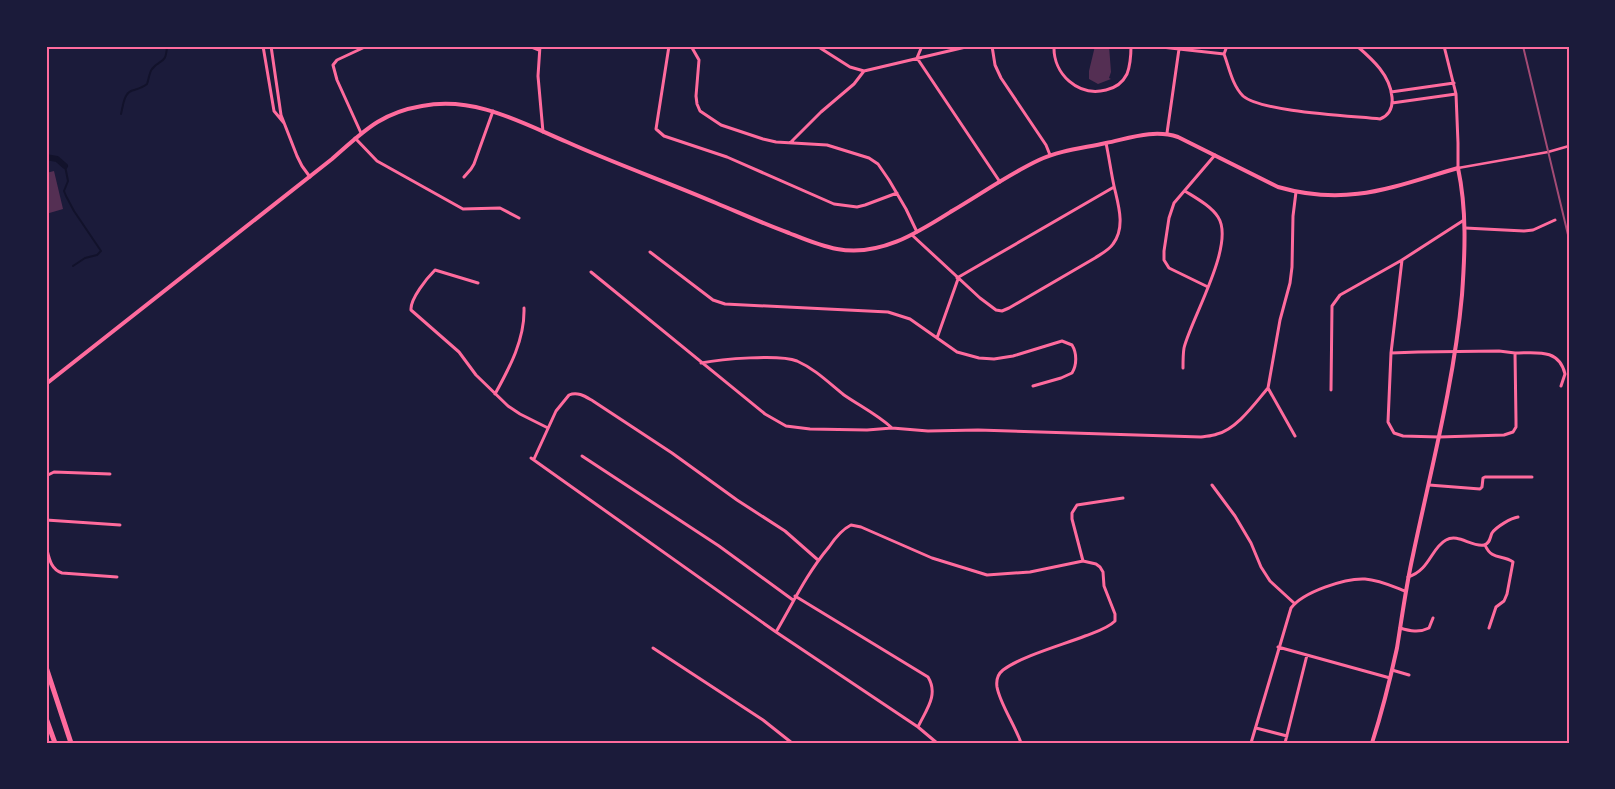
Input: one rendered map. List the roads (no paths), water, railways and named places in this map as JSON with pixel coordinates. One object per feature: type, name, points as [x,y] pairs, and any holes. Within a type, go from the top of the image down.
[{"type":"highway","points":[[46,667],[71,743]]},
{"type":"highway","points":[[46,718],[55,743]]},
{"type":"street","points":[[263,46],[274,111],[284,123]]},
{"type":"street","points":[[271,46],[278,101],[284,123],[302,166],[310,177]]},
{"type":"street","points":[[361,133],[337,80],[333,65],[337,60],[367,46]]},
{"type":"street","points":[[529,46],[540,48],[538,76],[543,132]]},
{"type":"street","points":[[669,46],[656,129],[664,136],[726,158],[800,190],[846,207],[866,206],[897,193]]},
{"type":"street","points":[[692,46],[700,60],[696,96],[700,111],[721,124],[763,139],[776,142],[828,145],[869,158],[878,164],[897,193],[917,232]]},
{"type":"street","points":[[817,46],[850,67],[864,71],[970,46]]},
{"type":"street","points":[[917,58],[922,46]]},
{"type":"street","points":[[992,46],[995,66],[1001,78],[1046,145],[1050,155]]},
{"type":"street","points":[[1054,46],[1056,61],[1061,72],[1068,80],[1077,87],[1087,91],[1100,92],[1111,89],[1120,83],[1127,73],[1131,46]]},
{"type":"street","points":[[1153,46],[1224,54]]},
{"type":"street","points":[[1227,46],[1224,54],[1234,81],[1243,96],[1250,101],[1271,107],[1380,119],[1389,114],[1392,102],[1388,81],[1382,70],[1357,46]]},
{"type":"street","points":[[1372,743],[1392,670],[1408,577],[1439,437],[1455,352],[1464,271],[1465,228],[1463,190],[1458,168],[1456,94],[1444,46]]},
{"type":"street","points":[[1167,133],[1179,48]]},
{"type":"street","points":[[917,58],[1000,182]]},
{"type":"street","points":[[790,143],[821,112],[854,84],[864,71]]},
{"type":"street","points":[[1391,92],[1454,83]]},
{"type":"street","points":[[1392,102],[1456,94]]},
{"type":"street","points":[[46,384],[310,177],[361,133],[384,118],[424,105],[471,105],[494,111],[762,223],[827,247],[851,250],[872,249],[912,235],[1000,182],[1050,155],[1147,134],[1167,133],[1178,137],[1278,187],[1316,195],[1338,196],[1376,192],[1419,181],[1458,168],[1548,152],[1569,146]]},
{"type":"street","points":[[464,177],[474,164],[494,111]]},
{"type":"street","points":[[355,138],[377,161],[463,209],[500,208],[519,218]]},
{"type":"street","points":[[912,235],[957,278],[996,310],[1002,311],[1095,258],[1113,244],[1117,238],[1120,225],[1120,210],[1106,143]]},
{"type":"street","points":[[1208,287],[1169,268],[1164,260],[1165,237],[1174,203],[1215,155]]},
{"type":"street","points":[[937,338],[957,278],[1114,187]]},
{"type":"street","points":[[1183,368],[1184,349],[1208,287],[1222,240],[1222,227],[1219,219],[1185,190]]},
{"type":"street","points":[[591,272],[765,414],[786,426],[829,430],[892,428],[1201,437],[1228,430],[1254,405],[1268,388],[1280,320],[1290,283],[1292,267],[1292,216],[1296,192]]},
{"type":"street","points":[[1331,390],[1332,306],[1340,296],[1402,260],[1464,220]]},
{"type":"street","points":[[1465,228],[1524,231],[1533,230],[1555,220]]},
{"type":"street","points":[[650,252],[713,300],[720,303],[742,306],[888,312],[910,319],[957,352],[979,358],[994,359],[1012,356],[1062,341],[1072,345],[1075,350],[1076,365],[1072,373],[1033,386]]},
{"type":"street","points":[[1402,260],[1391,353],[1388,422],[1394,433],[1403,436],[1439,437],[1504,435],[1513,432],[1516,427],[1515,353]]},
{"type":"street","points":[[478,283],[435,270],[414,297],[410,304],[410,310],[459,352],[476,375],[508,406],[548,428]]},
{"type":"street","points":[[495,394],[522,334],[524,308]]},
{"type":"street","points":[[1391,353],[1541,353],[1554,356],[1561,364],[1565,374],[1561,386]]},
{"type":"street","points":[[701,363],[715,360],[771,358],[793,360],[817,373],[892,428]]},
{"type":"street","points":[[1268,388],[1295,436]]},
{"type":"street","points":[[818,560],[784,531],[585,396],[569,395],[556,411],[532,458],[776,632],[918,727],[937,743]]},
{"type":"street","points":[[582,456],[794,598],[928,677],[932,684],[933,694],[918,727]]},
{"type":"street","points":[[46,476],[54,472],[110,474]]},
{"type":"street","points":[[1429,485],[1480,489],[1485,477],[1532,477]]},
{"type":"street","points":[[1212,485],[1235,516],[1251,543],[1261,568],[1270,581],[1294,603]]},
{"type":"street","points":[[1083,561],[1072,519],[1077,505],[1123,498]]},
{"type":"street","points":[[1485,545],[1494,531],[1511,518],[1518,517]]},
{"type":"street","points":[[46,520],[120,525]]},
{"type":"street","points":[[776,632],[794,598],[818,560],[840,533],[847,527],[855,525],[932,558],[987,575],[1030,572],[1083,561],[1096,564],[1103,572],[1104,586],[1115,614],[1115,621],[1102,630],[1026,659],[1003,670],[997,677],[996,685],[999,694],[1021,743]]},
{"type":"street","points":[[1408,577],[1416,575],[1447,539],[1455,538],[1485,545]]},
{"type":"street","points":[[1485,545],[1487,551],[1494,556],[1513,562],[1507,594],[1504,601],[1496,607],[1489,628]]},
{"type":"street","points":[[46,546],[55,571],[117,576]]},
{"type":"street","points":[[1251,743],[1278,648],[1294,603],[1338,583],[1364,579],[1378,581],[1405,592]]},
{"type":"street","points":[[1400,628],[1410,631],[1423,631],[1429,628],[1433,618]]},
{"type":"street","points":[[653,648],[763,720],[792,743]]},
{"type":"street","points":[[1278,648],[1390,678]]},
{"type":"street","points":[[1286,743],[1307,655]]},
{"type":"street","points":[[1392,670],[1409,675]]},
{"type":"street","points":[[1256,728],[1288,736]]},
{"type":"waterway","points":[[121,114],[127,95],[131,91],[147,84],[152,69],[166,56],[167,46]]},
{"type":"waterway","points":[[46,157],[57,159],[65,166]]},
{"type":"waterway","points":[[65,166],[68,181],[64,191],[66,196],[101,251],[97,255],[85,258],[73,266]]},
{"type":"railway","points":[[1523,46],[1569,239]]},
{"type":"railway","points":[[1568,743],[1569,739]]}]
